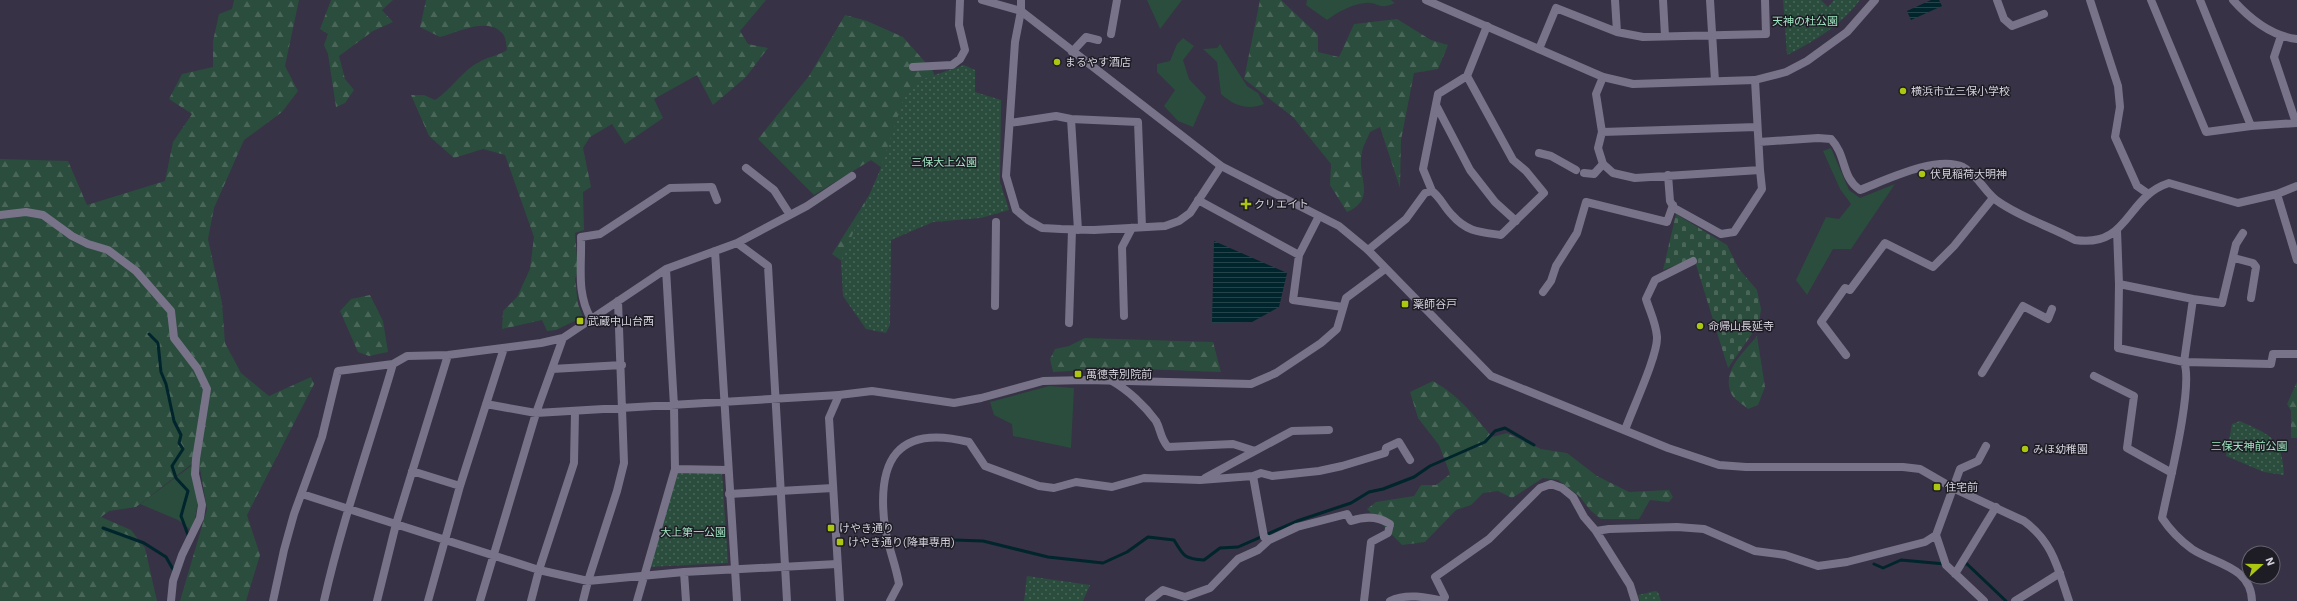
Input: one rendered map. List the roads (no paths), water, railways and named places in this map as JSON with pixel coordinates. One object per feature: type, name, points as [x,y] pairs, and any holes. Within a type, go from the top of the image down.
[{"type":"street","points":[[913,67],[952,65],[960,60],[965,50],[959,25],[960,0]]},
{"type":"street","points":[[982,0],[1021,11],[1221,166],[1339,226],[1368,250],[1491,376],[1624,430],[1699,459],[1719,465],[1746,467],[1903,467],[1920,470],[1953,488],[1996,507],[2033,528],[2046,542],[2060,573],[2069,601]]},
{"type":"street","points":[[1021,0],[1021,11],[1016,42],[1006,176],[1016,210],[1042,228],[1075,230],[1165,226],[1179,221],[1190,213],[1221,166]]},
{"type":"street","points":[[1111,34],[1117,0]]},
{"type":"street","points":[[1426,0],[1603,77],[1633,84],[1755,80],[1786,72],[1807,61],[1847,32],[1875,0]]},
{"type":"street","points":[[1615,0],[1616,32]]},
{"type":"street","points":[[1663,0],[1665,36]]},
{"type":"street","points":[[1710,0],[1715,81]]},
{"type":"street","points":[[1539,49],[1558,4],[1616,32],[1643,37],[1711,34],[1766,34],[1765,0]]},
{"type":"street","points":[[1997,0],[2004,19],[2012,26],[2044,14]]},
{"type":"street","points":[[2090,0],[2118,86],[2120,107],[2115,137],[2137,186],[2148,193]]},
{"type":"street","points":[[2151,0],[2206,132],[2251,126],[2296,123],[2274,57],[2276,45],[2281,36]]},
{"type":"street","points":[[2200,0],[2251,126]]},
{"type":"street","points":[[2233,0],[2245,14],[2281,36],[2297,39]]},
{"type":"street","points":[[1468,76],[1513,160],[1526,171],[1544,193],[1501,235],[1469,230],[1451,215],[1438,196],[1432,191],[1423,169],[1438,94],[1468,76],[1487,26]]},
{"type":"street","points":[[1072,52],[1086,36],[1098,40]]},
{"type":"street","points":[[1603,77],[1596,94],[1602,132],[1598,148],[1603,164],[1613,173],[1626,177],[1760,170]]},
{"type":"street","points":[[1672,205],[1721,234],[1734,232],[1762,189],[1755,80]]},
{"type":"street","points":[[1436,104],[1470,170],[1495,202],[1516,221]]},
{"type":"street","points":[[1010,123],[1056,116],[1072,119],[1138,122],[1142,227]]},
{"type":"street","points":[[1069,323],[1075,230],[1072,119]]},
{"type":"street","points":[[1602,132],[1757,127]]},
{"type":"street","points":[[1759,142],[1818,138],[1831,139],[1838,147],[1851,183],[1860,190],[1906,173],[1947,164],[1963,167],[1993,198],[2075,240],[2088,242],[2101,240],[2112,235],[2148,193],[2169,183],[2238,204],[2277,194],[2297,186]]},
{"type":"street","points":[[1538,153],[1551,156],[1576,170]]},
{"type":"street","points":[[1584,173],[1594,174],[1603,164]]},
{"type":"street","points":[[746,168],[774,190],[790,214]]},
{"type":"street","points":[[1543,292],[1551,281],[1556,266],[1577,233],[1586,202],[1667,222],[1672,205],[1670,201],[1668,175]]},
{"type":"street","points":[[273,601],[284,550],[322,438],[338,371],[393,364],[407,356],[448,355],[541,343],[563,338],[666,269],[737,243],[790,214],[852,176]]},
{"type":"street","points":[[591,319],[583,304],[580,279],[582,269],[581,237],[600,234],[670,188],[712,187],[717,200]]},
{"type":"street","points":[[1368,250],[1406,219],[1425,193],[1432,191]]},
{"type":"street","points":[[2277,194],[2297,260]]},
{"type":"street","points":[[1846,355],[1822,322],[1845,288],[1850,290],[1885,243],[1933,266],[1954,246],[1993,198]]},
{"type":"street","points":[[1198,200],[1299,255]]},
{"type":"street","points":[[0,215],[26,212],[43,215],[72,236],[88,244],[108,250],[136,272],[170,311],[174,338],[196,368],[208,389],[196,459],[195,474],[202,505],[200,518],[182,555],[174,581],[171,601]]},
{"type":"street","points":[[1319,216],[1299,255],[1293,300],[1343,307]]},
{"type":"street","points":[[995,306],[996,222]]},
{"type":"street","points":[[1124,316],[1122,247],[1132,228]]},
{"type":"street","points":[[2117,230],[2119,284],[2118,348],[2184,362],[2271,364],[2273,354],[2297,354]]},
{"type":"street","points":[[2119,284],[2222,303],[2234,258],[2236,244],[2242,233]]},
{"type":"street","points":[[737,243],[768,266],[774,399],[787,601]]},
{"type":"street","points":[[715,251],[725,402],[729,494],[737,601]]},
{"type":"street","points":[[2234,258],[2253,263],[2256,267],[2252,298]]},
{"type":"street","points":[[1624,430],[1654,353],[1657,338],[1652,312],[1646,299],[1655,280],[1693,261]]},
{"type":"street","points":[[637,601],[675,469],[674,406],[666,269]]},
{"type":"street","points":[[486,404],[536,413],[575,412],[624,407],[674,406],[839,395],[872,391],[954,403],[981,398],[1043,381],[1251,384],[1265,379],[1321,343],[1337,329],[1346,298],[1353,291],[1385,269]]},
{"type":"street","points":[[2193,298],[2184,362],[2187,370],[2183,411],[2162,518],[2169,529],[2196,551],[2230,565],[2247,583],[2252,601]]},
{"type":"street","points":[[583,601],[588,581],[615,499],[624,462],[624,407],[618,301]]},
{"type":"street","points":[[1982,374],[2023,306],[2048,319],[2052,309]]},
{"type":"street","points":[[480,601],[492,554],[536,413],[563,338]]},
{"type":"street","points":[[428,601],[444,539],[504,348]]},
{"type":"street","points":[[377,601],[396,524],[448,355]]},
{"type":"street","points":[[324,601],[348,508],[369,449],[393,364]]},
{"type":"street","points":[[552,369],[622,365]]},
{"type":"street","points":[[2094,376],[2134,396],[2127,448],[2172,473]]},
{"type":"street","points":[[1112,381],[1123,387],[1150,414],[1157,423],[1161,439],[1168,447],[1233,444],[1255,451]]},
{"type":"street","points":[[839,395],[829,418],[840,601]]},
{"type":"street","points":[[531,601],[539,570],[574,463],[575,412]]},
{"type":"street","points":[[1200,480],[1244,459],[1255,451],[1292,431],[1329,430]]},
{"type":"street","points":[[890,601],[899,584],[885,528],[883,498],[885,479],[890,461],[900,447],[916,440],[932,437],[952,438],[969,442],[985,466],[1039,486],[1054,488],[1076,482],[1112,487],[1144,478],[1200,480],[1253,476],[1261,473],[1272,476],[1342,466],[1384,453],[1386,448],[1399,442],[1410,460]]},
{"type":"street","points":[[1596,531],[1639,528],[1704,529],[1755,551],[1785,555],[1818,566],[1847,562],[1925,542],[1936,535],[1960,469],[1978,461],[1986,446]]},
{"type":"street","points":[[675,469],[728,470]]},
{"type":"street","points":[[412,471],[460,486]]},
{"type":"street","points":[[1253,476],[1264,537],[1269,540]]},
{"type":"street","points":[[1390,601],[1402,597],[1414,597],[1443,601],[1445,596],[1435,577],[1488,539],[1540,488],[1551,484],[1562,488],[1573,497],[1630,585],[1635,601]]},
{"type":"street","points":[[729,494],[833,488]]},
{"type":"street","points":[[302,494],[539,570],[588,581],[735,568],[785,568],[837,564]]},
{"type":"street","points":[[1955,574],[1996,507]]},
{"type":"street","points":[[1149,601],[1163,590],[1185,598],[1210,588],[1238,558],[1258,550],[1269,540],[1297,527],[1347,514],[1351,521],[1360,517],[1380,518],[1390,524],[1388,533],[1371,542],[1364,601]]},
{"type":"street","points":[[1936,535],[1946,565],[1984,601]]},
{"type":"street","points":[[684,572],[686,601]]},
{"type":"street","points":[[2014,601],[2060,573]]},
{"type":"waterway","points":[[149,334],[158,343],[161,372],[166,384],[174,421],[181,435],[179,443],[183,449],[172,466],[176,478],[188,491],[181,516],[188,535]]},
{"type":"waterway","points":[[954,540],[983,541],[1048,557],[1103,563],[1127,552],[1148,537],[1174,540],[1183,554],[1189,558],[1204,560],[1220,548],[1238,547],[1297,521],[1351,503],[1369,492],[1383,489],[1414,477],[1430,466],[1485,442],[1495,431],[1505,428],[1534,445]]},
{"type":"waterway","points":[[103,528],[144,543],[166,557],[174,571]]},
{"type":"waterway","points":[[1874,564],[1883,568],[1901,560],[1945,564]]},
{"type":"waterway","points":[[1964,565],[1966,563],[2006,601]]},
{"type":"place","name":"まるやす酒店","points":[[1057,62]]},
{"type":"place","name":"横浜市立三保小学校","points":[[1903,91]]},
{"type":"place","name":"伏見稲荷大明神","points":[[1922,174]]},
{"type":"place","name":"クリエイト","points":[[1246,204]]},
{"type":"place","name":"薬師谷戸","points":[[1405,304]]},
{"type":"place","name":"武蔵中山台西","points":[[580,321]]},
{"type":"place","name":"命帰山長延寺","points":[[1700,326]]},
{"type":"place","name":"萬徳寺別院前","points":[[1078,374]]},
{"type":"place","name":"みほ幼稚園","points":[[2025,449]]},
{"type":"place","name":"住宅前","points":[[1937,487]]},
{"type":"place","name":"けやき通り","points":[[831,528]]},
{"type":"place","name":"けやき通り(降車専用)","points":[[840,542]]},
{"type":"park label","name":"天神の杜公園","points":[[1805,21]]},
{"type":"park label","name":"三保大上公園","points":[[944,162]]},
{"type":"park label","name":"三保天神前公園","points":[[2249,446]]},
{"type":"park label","name":"大上第一公園","points":[[693,532]]}]
